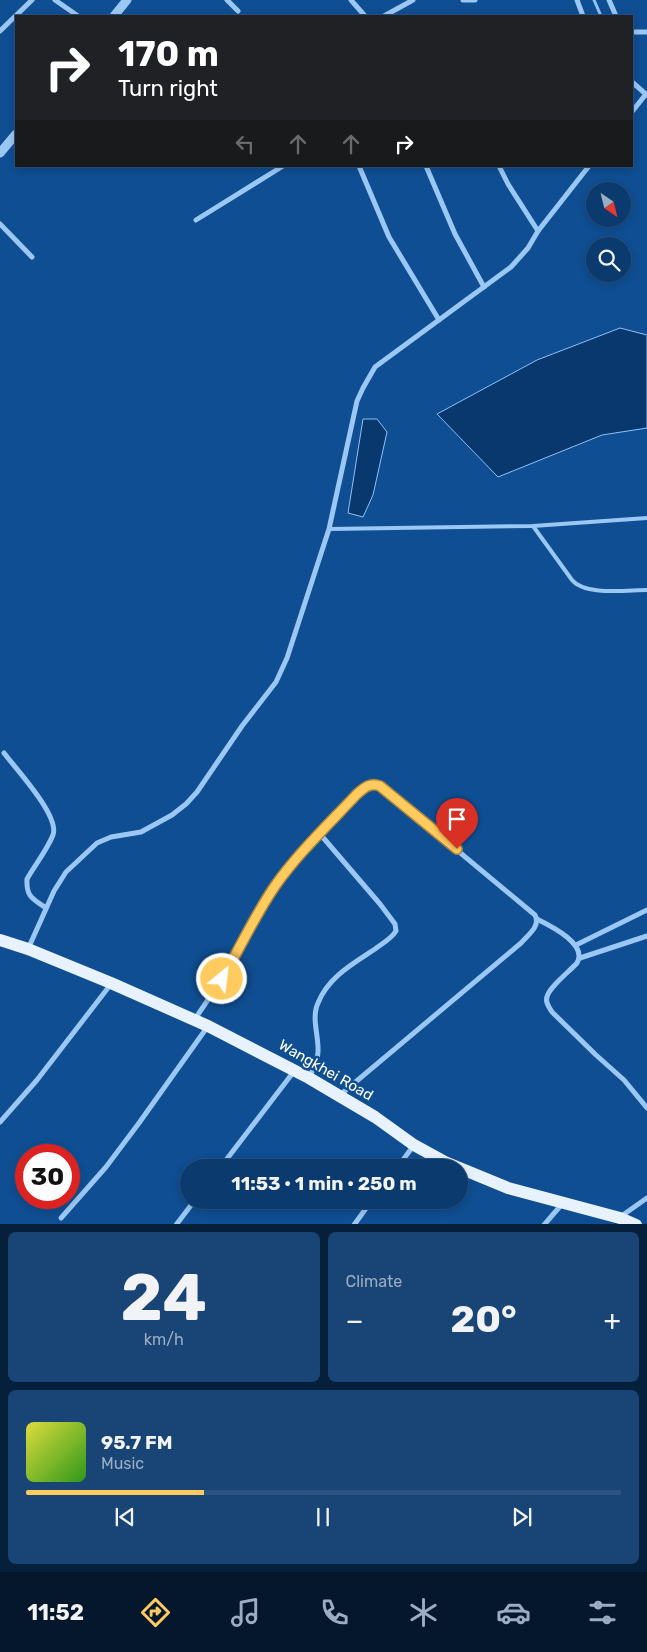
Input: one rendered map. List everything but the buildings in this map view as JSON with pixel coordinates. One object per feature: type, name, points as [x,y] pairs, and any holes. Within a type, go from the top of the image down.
[{"type":"main road","name":"Wangkhei Road","points":[[0,940],[28,949],[195,1019],[309,1078],[375,1118],[414,1145],[445,1162],[508,1188],[564,1202],[636,1224]]},
{"type":"street","points":[[17,15],[32,0]]},
{"type":"street","points":[[54,0],[76,15]]},
{"type":"street","points":[[115,15],[127,0]]},
{"type":"street","points":[[227,0],[238,11]]},
{"type":"street","points":[[351,0],[364,15]]},
{"type":"street","points":[[386,15],[413,0]]},
{"type":"street","points":[[463,0],[475,0]]},
{"type":"street","points":[[577,0],[583,15]]},
{"type":"street","points":[[609,0],[616,15]]},
{"type":"street","points":[[0,32],[15,17]]},
{"type":"street","points":[[633,32],[647,32]]},
{"type":"street","points":[[633,83],[647,94],[633,111]]},
{"type":"street","points":[[0,153],[15,135]]},
{"type":"street","points":[[196,220],[281,167]]},
{"type":"street","points":[[359,167],[389,237],[439,320]]},
{"type":"street","points":[[426,167],[455,234],[484,287]]},
{"type":"street","points":[[500,167],[538,232]]},
{"type":"street","points":[[28,949],[54,891],[66,872],[96,843],[111,837],[141,832],[172,816],[186,804],[197,792],[242,726],[276,682],[287,658],[329,529],[357,400],[375,368],[511,267],[528,248],[538,232],[588,167]]},
{"type":"street","points":[[0,224],[32,257]]},
{"type":"street","points":[[4,753],[35,792],[54,822],[53,835],[27,879],[26,887],[31,898],[46,908]]},
{"type":"street","points":[[195,1019],[222,979],[254,919],[275,886],[294,862],[357,794],[369,785],[375,784],[414,814],[528,909],[537,919],[576,945],[580,958],[550,990],[546,997],[547,1004],[552,1012],[624,1080],[647,1108]]},
{"type":"street","points":[[309,1078],[317,1059],[318,1050],[315,1013],[317,1003],[324,991],[338,974],[386,942],[396,931],[395,924],[380,904],[320,834]]},
{"type":"street","points":[[576,945],[647,910]]},
{"type":"street","points":[[340,1096],[521,943],[536,926],[537,919]]},
{"type":"street","points":[[580,958],[647,936]]},
{"type":"street","points":[[0,1122],[37,1080],[111,983]]},
{"type":"street","points":[[61,1218],[106,1167],[139,1124],[208,1026]]},
{"type":"street","points":[[227,1159],[295,1070]]},
{"type":"street","points":[[404,1159],[414,1145]]},
{"type":"street","points":[[620,1218],[647,1198]]},
{"type":"street","points":[[544,1224],[564,1202]]},
{"type":"street","points":[[176,1224],[188,1209]]},
{"type":"street","points":[[354,1224],[365,1209]]},
{"type":"lane","points":[[329,529],[532,526],[647,518]]},
{"type":"lane","points":[[532,526],[572,580],[580,587],[597,590],[647,590]]},
{"type":"water","points":[[620,328],[647,335],[647,428],[602,435],[498,477],[437,414],[537,360]]},
{"type":"water","points":[[363,419],[377,419],[387,432],[373,495],[363,517],[348,513]]},
{"type":"waterway","points":[[594,0],[601,15]]},
{"type":"route","points":[[222,979],[254,919],[275,886],[294,862],[357,794],[369,785],[375,784],[380,786],[457,849]]}]
